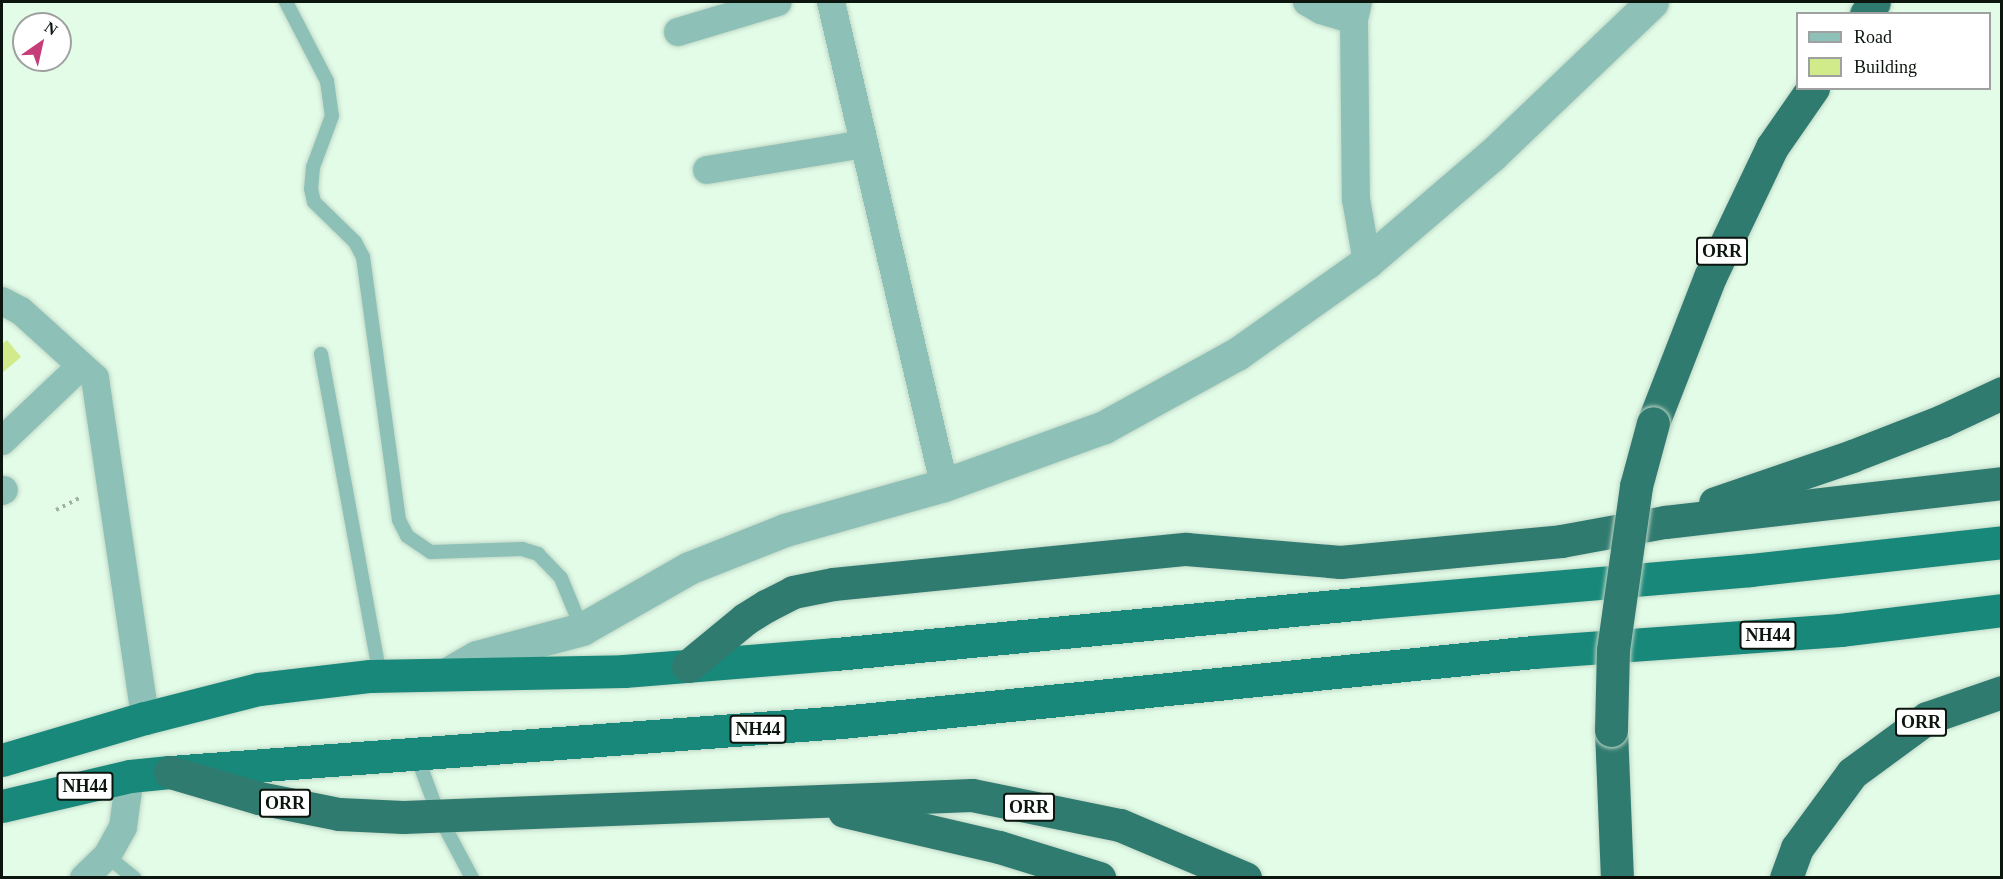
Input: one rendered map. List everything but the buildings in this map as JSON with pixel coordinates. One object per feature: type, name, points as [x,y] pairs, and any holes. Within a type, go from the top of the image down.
[{"type":"highway","name":"ORR","points":[[1617,878],[1611,730],[1613,650],[1636,486],[1653,423],[1710,277],[1767,157],[1812,90]]},
{"type":"highway","points":[[1665,522],[1781,479],[1852,456],[1942,421],[2001,393]]},
{"type":"highway","points":[[688,666],[745,619],[766,606],[793,592],[833,584],[1186,549],[1340,562],[1561,541],[1665,522],[2001,483]]},
{"type":"highway","name":"NH44","points":[[2,760],[145,718],[259,689],[380,675],[624,671],[688,666],[1546,586],[1750,570],[2001,542]]},
{"type":"highway","name":"NH44","points":[[2,806],[130,776],[170,772],[842,722],[1345,673],[1533,652],[1840,630],[2001,610]]},
{"type":"highway","name":"ORR","points":[[1786,878],[1797,848],[1851,773],[1927,718],[2001,692]]},
{"type":"highway","name":"ORR","points":[[170,772],[259,798],[339,814],[439,816],[972,795],[1120,825],[1245,878]]},
{"type":"highway","name":"ORR","points":[[801,801],[999,847],[1099,878]]},
{"type":"street","points":[[678,32],[778,2]]},
{"type":"street","points":[[831,2],[944,485]]},
{"type":"street","points":[[1307,2],[1322,10],[1356,11],[1356,199],[1367,262]]},
{"type":"street","points":[[582,628],[689,568],[785,530],[944,485],[1104,427],[1237,354],[1367,262],[1492,155],[1652,2]]},
{"type":"street","points":[[706,170],[864,144]]},
{"type":"street","points":[[8,314],[95,378],[145,718]]},
{"type":"street","points":[[2,441],[81,366]]},
{"type":"street","name":"NH44","points":[[447,674],[477,657],[582,628]]},
{"type":"street","points":[[96,870],[123,827],[130,776]]},
{"type":"lane","points":[[286,2],[327,81],[332,116],[313,167],[311,189],[314,202],[355,242],[363,257],[399,520],[407,536],[430,552],[522,549],[538,555],[561,578],[582,628]]},
{"type":"lane","points":[[321,354],[380,675]]},
{"type":"lane","points":[[416,753],[439,816],[472,878]]},
{"type":"lane","points":[[96,870],[134,878]]}]
